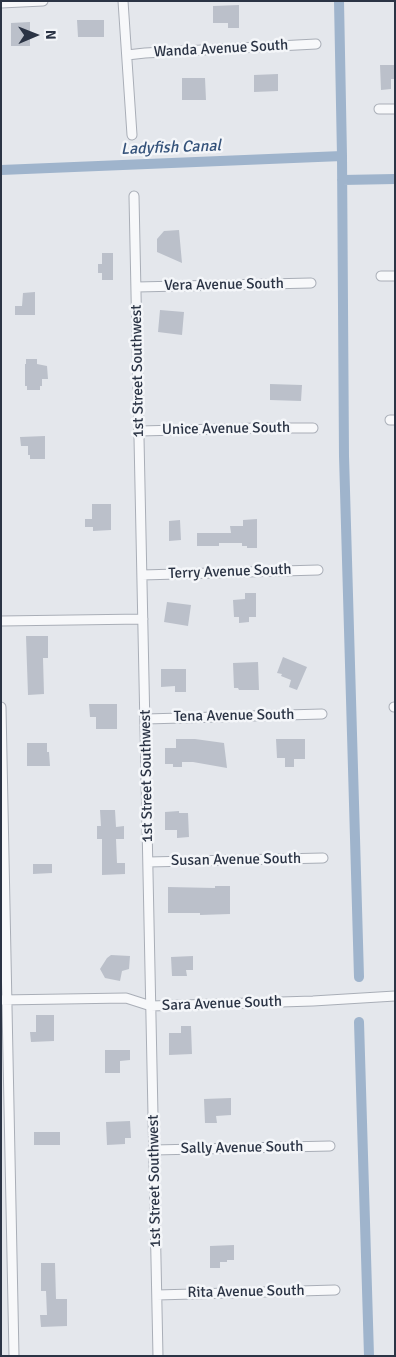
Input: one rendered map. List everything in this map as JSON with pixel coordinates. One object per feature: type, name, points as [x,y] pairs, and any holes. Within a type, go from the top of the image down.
[{"type":"street","points":[[1,3],[43,1]]},
{"type":"street","points":[[124,1],[132,136]]},
{"type":"street","name":"Wanda Avenue South","points":[[127,55],[316,44]]},
{"type":"street","points":[[379,109],[395,109]]},
{"type":"street","name":"1st Street Southwest","points":[[134,196],[158,1356]]},
{"type":"street","points":[[381,276],[395,276]]},
{"type":"street","name":"Vera Avenue South","points":[[137,287],[311,283]]},
{"type":"street","name":"Unice Avenue South","points":[[140,431],[313,428]]},
{"type":"street","name":"Terry Avenue South","points":[[142,575],[318,570]]},
{"type":"street","points":[[1,621],[143,619]]},
{"type":"street","points":[[1,707],[4,1000],[14,1356]]},
{"type":"street","name":"Tena Avenue South","points":[[146,719],[322,714]]},
{"type":"street","name":"Susan Avenue South","points":[[148,862],[324,858]]},
{"type":"street","name":"Sara Avenue South","points":[[4,1000],[126,998],[151,1006],[313,1001],[395,996]]},
{"type":"street","name":"Sally Avenue South","points":[[154,1150],[330,1146]]},
{"type":"street","name":"Rita Avenue South","points":[[157,1295],[335,1290]]},
{"type":"building","points":[[239,5],[239,28],[228,28],[228,23],[213,23],[213,6]]},
{"type":"building","points":[[77,20],[104,20],[104,37],[78,37]]},
{"type":"building","points":[[30,22],[30,46],[11,46],[11,23]]},
{"type":"building","points":[[380,65],[395,65],[395,79],[391,79],[391,89],[381,90]]},
{"type":"building","points":[[278,74],[278,91],[254,92],[254,75]]},
{"type":"building","points":[[182,78],[205,78],[206,100],[182,100]]},
{"type":"building","points":[[179,230],[182,263],[157,252],[157,239],[164,231]]},
{"type":"building","points":[[102,253],[113,253],[113,280],[102,280],[102,273],[98,273],[98,264],[102,264]]},
{"type":"building","points":[[35,292],[35,315],[15,315],[15,306],[22,306],[23,293]]},
{"type":"building","points":[[160,310],[184,312],[182,335],[158,332]]},
{"type":"building","points":[[26,359],[37,359],[37,364],[47,366],[48,379],[42,379],[40,390],[27,390],[27,386],[25,386]]},
{"type":"building","points":[[270,384],[302,385],[301,401],[270,400]]},
{"type":"building","points":[[45,436],[45,459],[30,459],[28,446],[21,446],[20,437]]},
{"type":"building","points":[[92,504],[111,504],[111,530],[93,531],[93,527],[85,527],[85,519],[92,519]]},
{"type":"building","points":[[257,519],[257,548],[247,548],[247,546],[242,546],[242,543],[219,543],[219,546],[197,546],[197,533],[231,533],[230,526],[243,526],[243,520]]},
{"type":"building","points":[[180,520],[181,540],[169,541],[169,521]]},
{"type":"building","points":[[245,593],[256,593],[256,617],[249,617],[249,622],[239,623],[239,617],[234,617],[233,600],[245,599]]},
{"type":"building","points":[[167,602],[191,605],[188,626],[164,622]]},
{"type":"building","points":[[26,636],[48,636],[48,658],[43,658],[44,694],[28,695]]},
{"type":"building","points":[[283,657],[307,667],[297,690],[289,687],[291,680],[277,673]]},
{"type":"building","points":[[258,662],[259,690],[239,690],[234,688],[233,663]]},
{"type":"building","points":[[161,669],[186,669],[186,692],[175,692],[175,686],[161,687]]},
{"type":"building","points":[[89,704],[117,704],[117,729],[96,729],[96,717],[90,717]]},
{"type":"building","points":[[176,739],[195,739],[224,743],[227,768],[193,762],[182,762],[182,767],[173,767],[173,764],[165,764],[165,748],[176,748]]},
{"type":"building","points":[[276,739],[305,739],[305,759],[294,759],[294,767],[285,767],[285,758],[277,758]]},
{"type":"building","points":[[27,743],[47,743],[50,766],[27,766]]},
{"type":"building","points":[[100,810],[115,810],[116,827],[124,826],[124,839],[116,839],[117,863],[125,863],[125,874],[102,875],[102,839],[97,839],[97,826],[101,826]]},
{"type":"building","points":[[179,811],[179,813],[188,813],[189,837],[177,838],[177,830],[165,830],[165,812]]},
{"type":"building","points":[[33,864],[52,864],[52,873],[33,874]]},
{"type":"building","points":[[215,886],[230,886],[230,914],[168,913],[168,887],[215,888]]},
{"type":"building","points":[[111,955],[130,956],[129,969],[122,971],[120,981],[105,978],[100,969]]},
{"type":"building","points":[[193,956],[193,970],[186,970],[187,976],[172,976],[171,957]]},
{"type":"building","points":[[36,1015],[54,1015],[54,1041],[31,1042],[30,1032],[36,1032]]},
{"type":"building","points":[[181,1026],[191,1026],[192,1054],[169,1055],[169,1033],[181,1033]]},
{"type":"building","points":[[105,1050],[130,1050],[130,1060],[120,1061],[120,1073],[105,1073]]},
{"type":"building","points":[[231,1098],[231,1115],[216,1116],[217,1123],[205,1123],[204,1099]]},
{"type":"building","points":[[130,1121],[131,1138],[125,1138],[125,1144],[107,1145],[106,1122]]},
{"type":"building","points":[[34,1132],[60,1132],[60,1145],[34,1145]]},
{"type":"building","points":[[234,1245],[234,1260],[220,1262],[220,1268],[210,1268],[210,1246]]},
{"type":"building","points":[[41,1263],[55,1263],[56,1299],[67,1299],[67,1326],[41,1327],[40,1315],[47,1315],[46,1291],[41,1291]]},
{"type":"waterway","points":[[339,1],[344,456],[359,977]]},
{"type":"waterway","name":"Ladyfish Canal","points":[[1,170],[342,156]]},
{"type":"waterway","name":"Ladyfish Canal","points":[[342,180],[395,179]]},
{"type":"waterway","points":[[359,1022],[369,1356]]}]
